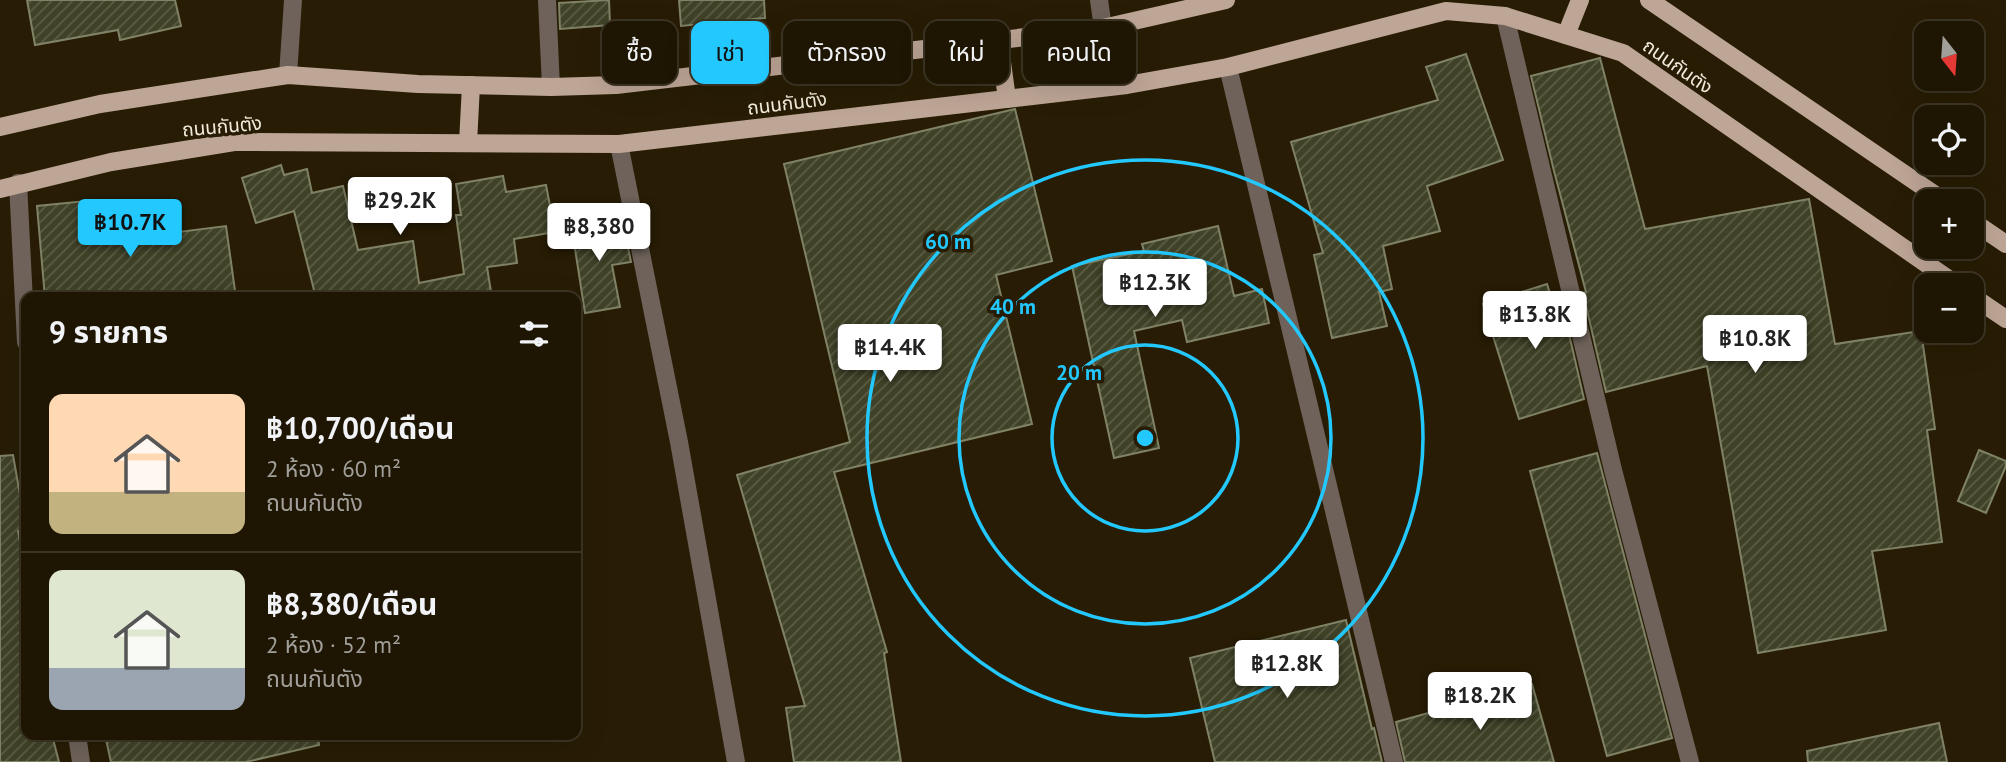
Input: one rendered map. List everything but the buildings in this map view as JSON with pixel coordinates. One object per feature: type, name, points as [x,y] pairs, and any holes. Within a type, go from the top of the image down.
[{"type":"main road","name":"ถนนกันตัง","points":[[1134,21],[1226,0]]},
{"type":"main road","points":[[1566,35],[1580,0]]},
{"type":"main road","name":"ถนนกันตัง","points":[[1650,0],[1926,189]]},
{"type":"main road","name":"ถนนกันตัง","points":[[0,189],[111,162],[233,142],[619,144],[1127,85],[1228,67],[1446,11],[1505,16],[1623,53],[1940,273]]},
{"type":"main road","name":"ถนนกันตัง","points":[[0,127],[100,104],[288,75],[418,84],[551,87],[616,85],[925,49]]},
{"type":"main road","points":[[1005,84],[1007,99]]},
{"type":"main road","points":[[468,144],[471,85]]},
{"type":"main road","points":[[1984,229],[2006,244]]},
{"type":"main road","points":[[1984,304],[2006,319]]},
{"type":"street","points":[[288,75],[293,0]]},
{"type":"street","points":[[547,0],[551,87]]},
{"type":"street","points":[[1099,0],[1102,21]]},
{"type":"street","points":[[1505,16],[1613,470],[1690,762]]},
{"type":"street","points":[[1228,67],[1394,762]]},
{"type":"street","points":[[619,144],[679,442],[736,762]]},
{"type":"street","points":[[18,183],[23,292]]},
{"type":"street","points":[[78,740],[81,762]]}]
